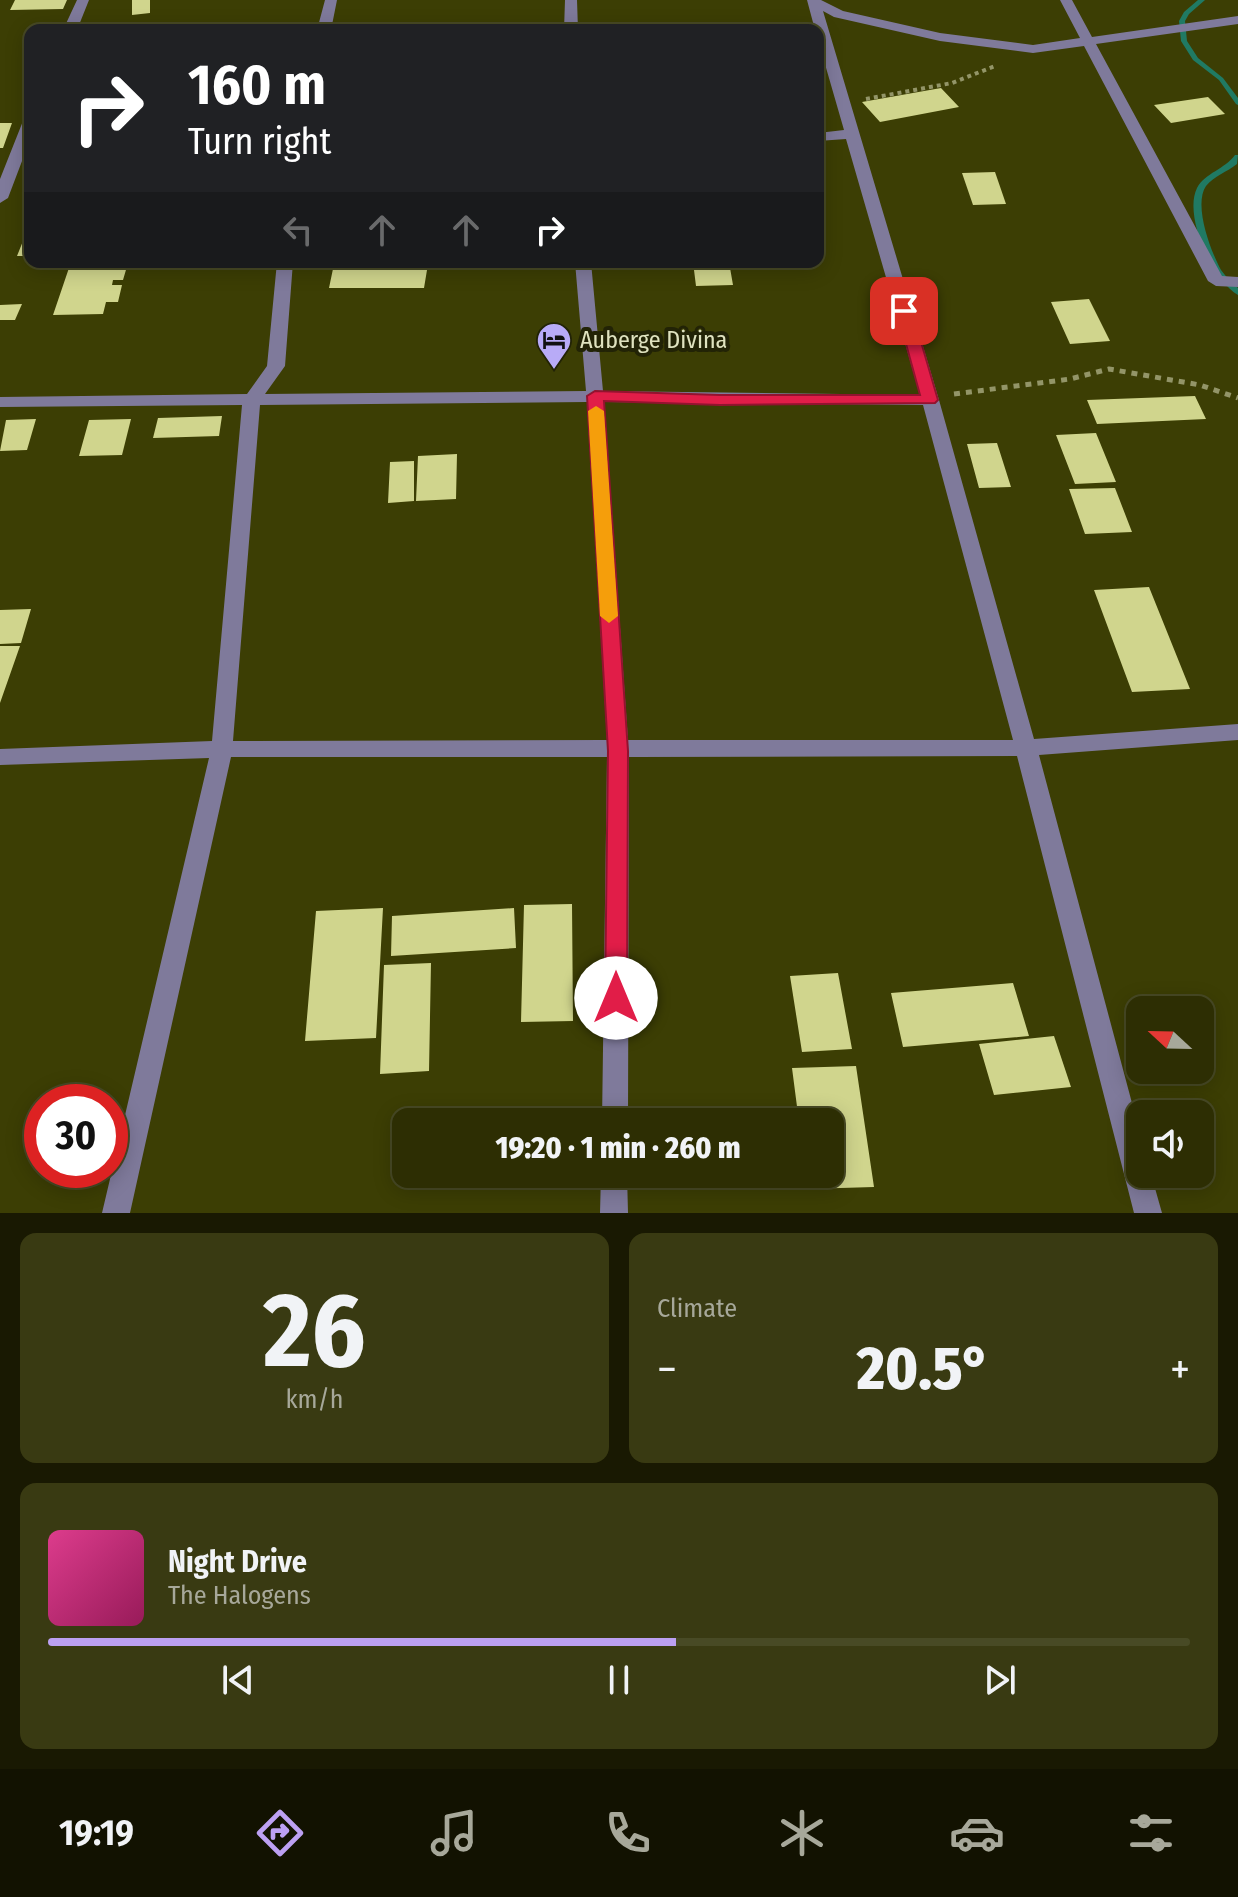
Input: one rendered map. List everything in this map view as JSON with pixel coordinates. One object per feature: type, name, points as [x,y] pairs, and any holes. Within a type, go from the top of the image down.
[{"type":"street","points":[[73,24],[83,0]]},
{"type":"street","points":[[325,24],[331,0]]},
{"type":"street","points":[[571,0],[571,24]]},
{"type":"street","points":[[813,0],[839,14],[940,37],[1033,49],[1238,20]]},
{"type":"street","points":[[813,0],[820,24]]},
{"type":"street","points":[[1066,0],[1216,281],[1238,282]]},
{"type":"street","points":[[824,36],[930,400],[1026,748],[1148,1213]]},
{"type":"street","points":[[824,136],[853,134]]},
{"type":"street","points":[[0,198],[24,135]]},
{"type":"street","points":[[11,164],[24,163]]},
{"type":"street","points":[[116,1213],[222,749],[251,401],[276,366],[284,268]]},
{"type":"street","points":[[584,268],[618,751],[615,1108]]},
{"type":"street","points":[[0,402],[595,396],[720,400],[930,400]]},
{"type":"street","points":[[0,757],[222,749],[618,751],[1026,748],[1238,732]]},
{"type":"street","points":[[614,1188],[614,1213]]},
{"type":"path","points":[[844,102],[952,83],[1033,49]]},
{"type":"path","points":[[930,400],[967,390],[1070,379],[1109,369],[1200,385],[1238,398]]},
{"type":"building","points":[[15,0],[67,0],[63,9],[10,10]]},
{"type":"building","points":[[132,0],[150,0],[150,13],[132,15]]},
{"type":"building","points":[[941,88],[959,107],[880,122],[862,102]]},
{"type":"building","points":[[1208,97],[1225,114],[1171,123],[1154,105]]},
{"type":"building","points":[[0,123],[12,123],[3,148],[0,148]]},
{"type":"building","points":[[995,172],[1006,204],[973,205],[962,173]]},
{"type":"building","points":[[24,238],[24,256],[17,256]]},
{"type":"building","points":[[69,268],[127,268],[123,280],[113,280],[112,285],[122,285],[118,302],[106,302],[103,314],[53,315]]},
{"type":"building","points":[[333,268],[427,268],[424,288],[329,288]]},
{"type":"building","points":[[694,268],[730,268],[733,285],[696,286]]},
{"type":"building","points":[[1089,299],[1110,341],[1070,344],[1051,302]]},
{"type":"building","points":[[22,304],[15,320],[0,320],[0,305]]},
{"type":"building","points":[[1195,396],[1206,419],[1097,424],[1087,400]]},
{"type":"building","points":[[222,416],[219,436],[153,438],[158,418]]},
{"type":"building","points":[[36,419],[27,450],[0,451],[6,420]]},
{"type":"building","points":[[131,419],[122,455],[79,456],[89,420]]},
{"type":"building","points":[[1096,433],[1116,482],[1075,484],[1056,435]]},
{"type":"building","points":[[997,443],[1011,487],[979,488],[967,444]]},
{"type":"building","points":[[457,454],[456,499],[416,501],[418,456]]},
{"type":"building","points":[[414,461],[414,501],[388,503],[390,462]]},
{"type":"building","points":[[1115,488],[1132,532],[1085,534],[1069,489]]},
{"type":"building","points":[[1149,587],[1190,689],[1132,692],[1094,590]]},
{"type":"building","points":[[31,609],[21,643],[0,644],[0,610]]},
{"type":"building","points":[[0,646],[20,646],[0,703]]},
{"type":"building","points":[[572,904],[573,1021],[521,1022],[524,905]]},
{"type":"building","points":[[383,908],[376,1038],[305,1041],[316,911]]},
{"type":"building","points":[[514,908],[516,948],[391,956],[392,916]]},
{"type":"building","points":[[431,963],[429,1071],[380,1074],[384,965]]},
{"type":"building","points":[[838,973],[852,1049],[802,1052],[790,976]]},
{"type":"building","points":[[1013,983],[1029,1036],[903,1047],[891,993]]},
{"type":"building","points":[[1054,1036],[1071,1087],[994,1095],[979,1044]]},
{"type":"building","points":[[856,1066],[874,1187],[844,1188],[844,1108],[797,1108],[792,1068]]},
{"type":"waterway","points":[[1202,0],[1186,13],[1182,21],[1184,41],[1195,59],[1221,79],[1238,103]]},
{"type":"waterway","points":[[1238,157],[1204,184],[1198,198],[1206,245],[1216,267],[1238,293]]},
{"type":"slow traffic","points":[[596,411],[609,616]]},
{"type":"place","name":"Auberge Divina","points":[[554,371]]},
{"type":"route","points":[[616,998],[618,751],[595,396],[720,400],[930,400],[904,311]]}]
